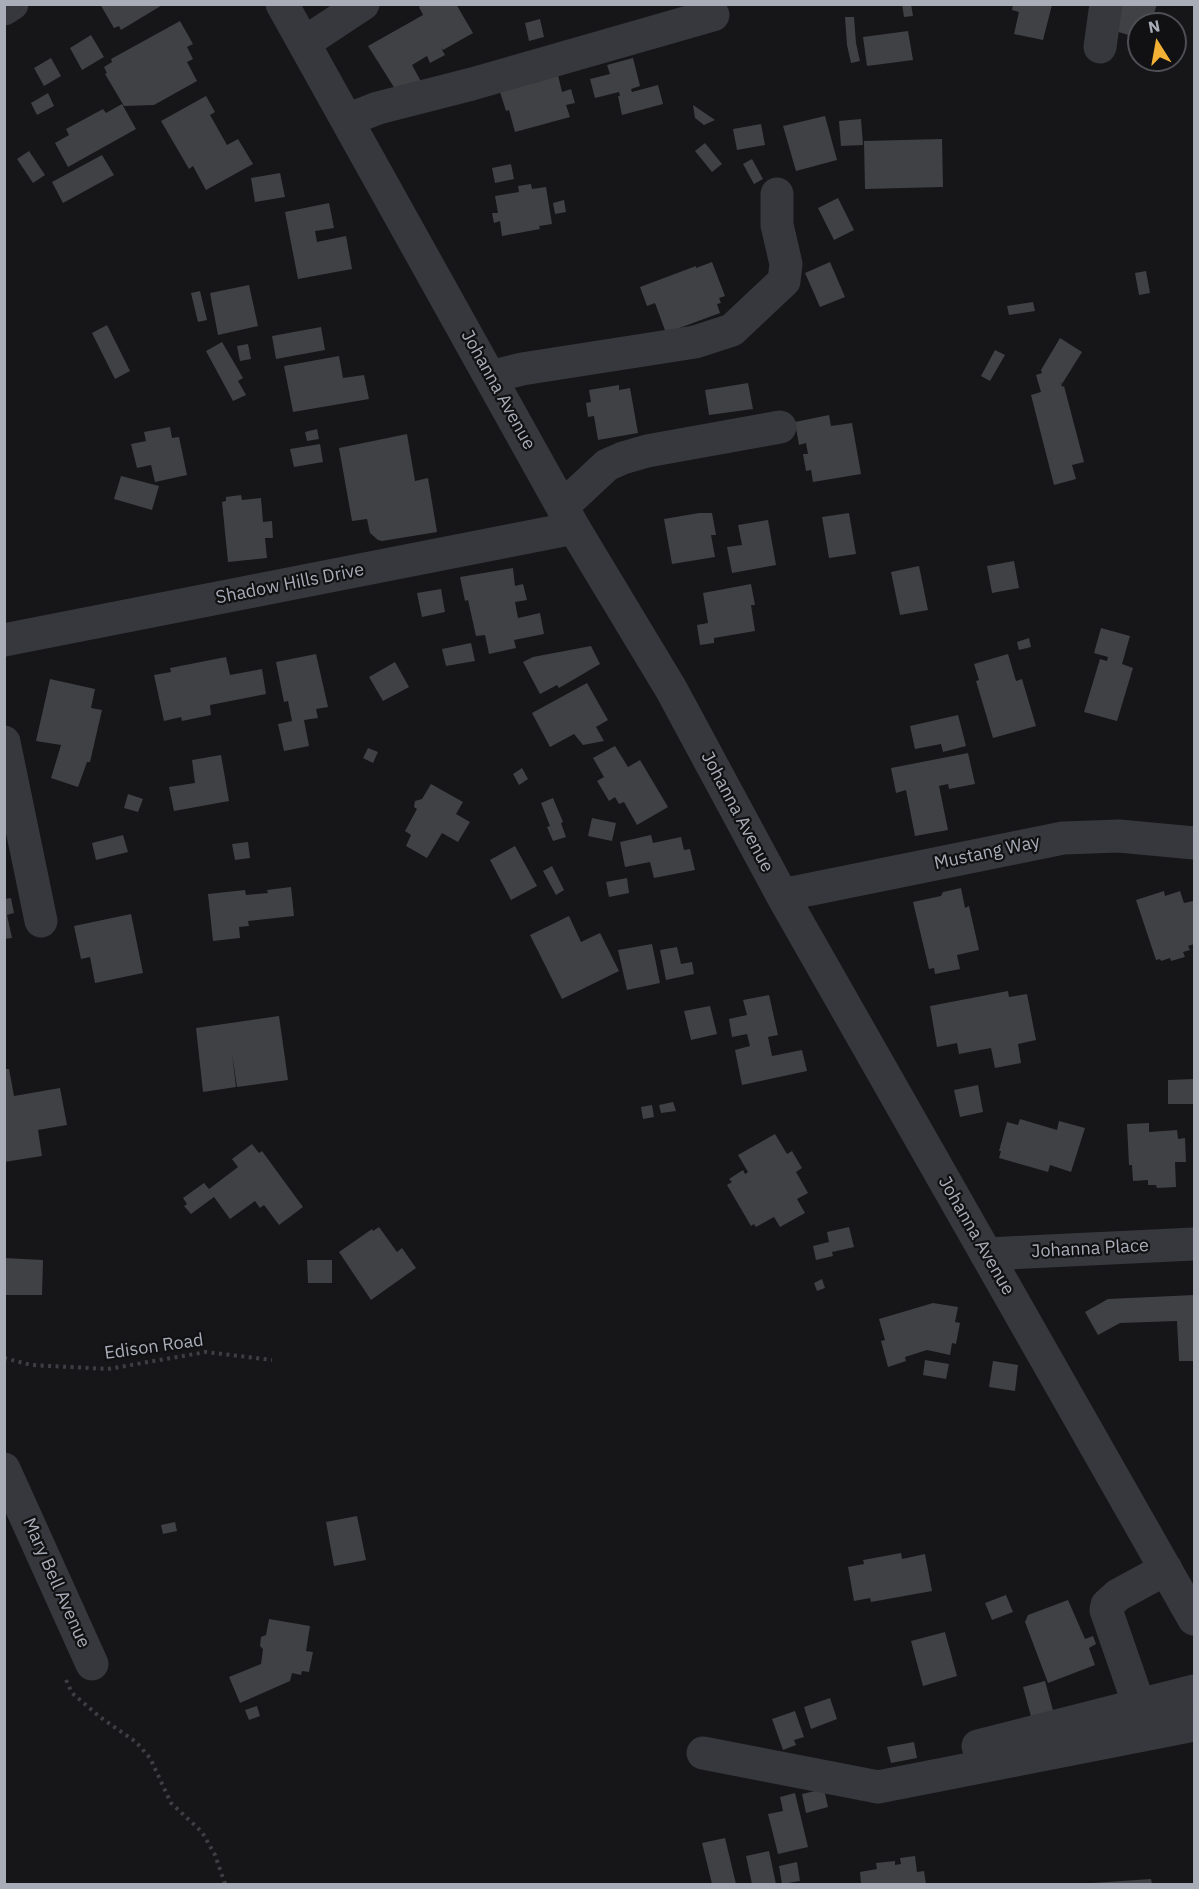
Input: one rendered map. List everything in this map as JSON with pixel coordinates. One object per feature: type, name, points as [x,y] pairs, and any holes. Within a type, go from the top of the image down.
[{"type":"street","points":[[4,9],[12,4]]},
{"type":"street","name":"Johanna Avenue","points":[[282,4],[568,517],[671,689],[782,896],[1194,1619]]},
{"type":"street","points":[[304,43],[363,4]]},
{"type":"street","points":[[1100,46],[1106,4]]},
{"type":"street","points":[[347,120],[378,108],[472,84],[713,15]]},
{"type":"street","points":[[490,377],[522,369],[695,342],[732,330],[784,280],[786,264],[777,225],[777,194]]},
{"type":"street","points":[[568,517],[607,465],[623,458],[647,451],[780,427]]},
{"type":"street","name":"Shadow Hills Drive","points":[[4,640],[568,517]]},
{"type":"street","points":[[4,742],[41,921]]},
{"type":"street","name":"Mustang Way","points":[[782,896],[1063,838],[1119,836],[1194,843]]},
{"type":"street","name":"Johanna Place","points":[[986,1254],[1194,1244]]},
{"type":"street","name":"Mary Bell Avenue","points":[[4,1469],[92,1664]]},
{"type":"street","points":[[1139,1705],[1106,1610],[1107,1605],[1118,1594],[1166,1569]]},
{"type":"street","points":[[936,1756],[1194,1691]]},
{"type":"street","points":[[703,1753],[878,1787],[1194,1725]]},
{"type":"path","name":"Edison Road","points":[[4,1358],[31,1365],[108,1369],[206,1352],[272,1360]]},
{"type":"path","points":[[92,1664],[66,1680],[72,1693],[100,1717],[136,1742],[150,1758],[171,1803],[202,1832],[215,1855],[225,1884]]},
{"type":"building","points":[[100,4],[164,4],[121,30],[119,26],[114,28]]},
{"type":"building","points":[[422,4],[456,4],[473,33],[443,50],[441,48],[445,55],[430,63],[427,56],[412,65],[424,87],[402,100],[368,46],[423,15],[419,7]]},
{"type":"building","points":[[902,4],[911,4],[913,16],[904,17]]},
{"type":"building","points":[[1118,4],[1157,4],[1155,12],[1127,12],[1127,35],[1109,29]]},
{"type":"building","points":[[1013,5],[1052,5],[1043,40],[1014,34],[1019,12],[1012,10]]},
{"type":"building","points":[[845,17],[854,17],[860,61],[851,63]]},
{"type":"building","points":[[540,19],[544,37],[529,41],[525,23]]},
{"type":"building","points":[[180,21],[193,44],[187,47],[193,59],[187,62],[197,81],[154,105],[124,106],[105,74],[107,73],[104,67],[112,62],[111,59]]},
{"type":"building","points":[[908,31],[913,60],[867,66],[863,37]]},
{"type":"building","points":[[91,35],[104,57],[82,70],[70,48]]},
{"type":"building","points":[[51,58],[61,76],[44,86],[34,68]]},
{"type":"building","points":[[633,58],[640,86],[631,89],[632,92],[658,85],[663,104],[622,115],[619,92],[595,98],[590,79],[610,74],[607,65]]},
{"type":"building","points":[[558,75],[562,92],[571,89],[575,103],[566,105],[570,117],[515,132],[509,110],[506,111],[500,92]]},
{"type":"building","points":[[48,93],[54,106],[37,115],[31,103]]},
{"type":"building","points":[[206,96],[215,112],[210,115],[227,145],[238,139],[253,164],[206,190],[193,166],[189,169],[161,121]]},
{"type":"building","points":[[122,104],[136,129],[68,167],[55,143],[69,135],[66,129],[103,109],[106,113]]},
{"type":"building","points":[[693,105],[715,120],[704,125],[695,118]]},
{"type":"building","points":[[825,116],[837,160],[796,171],[783,126]]},
{"type":"building","points":[[861,119],[863,145],[841,146],[839,121]]},
{"type":"building","points":[[761,124],[765,145],[737,150],[733,129]]},
{"type":"building","points":[[942,139],[943,187],[865,189],[864,141]]},
{"type":"building","points":[[705,143],[722,164],[712,172],[695,151]]},
{"type":"building","points":[[29,151],[45,175],[33,183],[17,159]]},
{"type":"building","points":[[102,155],[114,175],[63,203],[52,182]]},
{"type":"building","points":[[752,159],[763,179],[754,184],[743,164]]},
{"type":"building","points":[[511,164],[514,179],[495,183],[492,168]]},
{"type":"building","points":[[280,173],[285,197],[255,202],[251,178]]},
{"type":"building","points":[[531,184],[532,189],[546,187],[552,224],[539,226],[540,229],[502,236],[500,221],[494,223],[492,213],[498,213],[495,196],[519,192],[518,186]]},
{"type":"building","points":[[838,198],[854,230],[834,240],[818,208]]},
{"type":"building","points":[[564,200],[566,212],[555,214],[553,203]]},
{"type":"building","points":[[329,203],[334,228],[315,231],[317,242],[346,236],[352,269],[298,279],[285,212]]},
{"type":"building","points":[[712,262],[725,296],[719,298],[721,303],[717,304],[720,313],[666,333],[655,303],[647,306],[640,287]]},
{"type":"building","points":[[830,262],[845,297],[820,307],[805,273]]},
{"type":"building","points":[[1146,271],[1150,293],[1139,295],[1135,273]]},
{"type":"building","points":[[249,285],[258,326],[218,335],[210,293]]},
{"type":"building","points":[[200,291],[207,320],[198,322],[191,293]]},
{"type":"building","points":[[1033,302],[1035,311],[1009,315],[1007,306]]},
{"type":"building","points":[[107,325],[130,371],[115,379],[92,333]]},
{"type":"building","points":[[321,327],[325,350],[276,359],[272,336]]},
{"type":"building","points":[[1060,338],[1082,352],[1062,384],[1061,382],[1084,462],[1072,465],[1076,479],[1054,485],[1031,395],[1041,392],[1036,375],[1042,373],[1041,370]]},
{"type":"building","points":[[222,342],[243,378],[238,381],[246,395],[233,401],[206,351]]},
{"type":"building","points":[[248,344],[251,359],[240,361],[237,346]]},
{"type":"building","points":[[995,350],[1005,355],[990,381],[981,376]]},
{"type":"building","points":[[339,356],[343,378],[364,375],[369,399],[293,412],[284,366]]},
{"type":"building","points":[[748,383],[753,409],[709,415],[705,390]]},
{"type":"building","points":[[619,385],[619,390],[630,388],[638,433],[598,440],[594,416],[588,417],[586,403],[591,402],[589,390]]},
{"type":"building","points":[[829,415],[831,426],[852,423],[861,474],[813,482],[811,470],[806,471],[803,454],[808,454],[806,443],[799,445],[795,422]]},
{"type":"building","points":[[170,427],[172,438],[179,437],[187,475],[155,482],[151,465],[137,468],[131,444],[146,441],[144,432]]},
{"type":"building","points":[[317,429],[319,439],[307,441],[305,432]]},
{"type":"building","points":[[407,434],[415,481],[428,478],[437,532],[378,540],[370,533],[367,519],[352,521],[339,448]]},
{"type":"building","points":[[320,444],[323,462],[294,467],[290,449]]},
{"type":"building","points":[[121,476],[159,486],[152,510],[114,499]]},
{"type":"building","points":[[241,495],[242,500],[261,498],[263,522],[272,521],[273,538],[265,538],[267,558],[228,562],[222,502],[226,501],[226,497]]},
{"type":"building","points":[[712,513],[716,535],[711,535],[715,557],[672,564],[664,519]]},
{"type":"building","points":[[849,513],[856,554],[829,558],[822,517]]},
{"type":"building","points":[[768,520],[776,565],[732,573],[727,547],[742,545],[738,525]]},
{"type":"building","points":[[1014,561],[1019,588],[992,593],[987,566]]},
{"type":"building","points":[[919,566],[928,610],[900,615],[891,572]]},
{"type":"building","points":[[513,568],[515,586],[523,584],[527,600],[515,602],[518,618],[540,613],[544,634],[514,640],[516,648],[489,654],[485,635],[476,636],[460,577]]},
{"type":"building","points":[[751,584],[755,605],[751,605],[755,631],[714,638],[714,643],[700,645],[697,625],[708,623],[703,593]]},
{"type":"building","points":[[441,589],[445,612],[422,617],[417,593]]},
{"type":"building","points":[[1101,628],[1130,636],[1122,664],[1133,668],[1117,721],[1084,712],[1100,659],[1107,661],[1108,657],[1094,653]]},
{"type":"building","points":[[1029,638],[1031,647],[1019,650],[1017,642]]},
{"type":"building","points":[[471,643],[475,661],[446,666],[442,649]]},
{"type":"building","points":[[591,646],[600,664],[559,688],[557,685],[540,694],[523,662],[533,657]]},
{"type":"building","points":[[316,654],[328,707],[316,709],[318,718],[304,720],[309,746],[284,751],[278,724],[292,721],[288,701],[284,702],[276,662]]},
{"type":"building","points":[[1008,654],[1016,681],[1022,679],[1036,726],[993,738],[976,681],[979,680],[974,664]]},
{"type":"building","points":[[226,657],[230,675],[262,669],[266,694],[210,705],[211,715],[182,721],[181,717],[164,721],[154,675],[171,672],[170,668]]},
{"type":"building","points":[[395,662],[409,687],[383,701],[369,677]]},
{"type":"building","points":[[50,679],[95,689],[91,708],[102,710],[90,762],[87,762],[78,787],[51,778],[61,745],[36,741]]},
{"type":"building","points":[[587,683],[608,720],[596,727],[604,741],[583,745],[574,734],[550,747],[532,713]]},
{"type":"building","points":[[958,715],[966,746],[943,752],[941,744],[915,749],[910,726]]},
{"type":"building","points":[[615,746],[628,767],[640,760],[668,807],[637,825],[624,802],[619,804],[615,797],[609,801],[597,781],[604,777],[593,758]]},
{"type":"building","points":[[368,748],[378,752],[373,763],[363,758]]},
{"type":"building","points":[[968,753],[975,784],[949,789],[948,784],[939,786],[948,830],[915,836],[906,790],[896,793],[891,768]]},
{"type":"building","points":[[221,755],[229,801],[174,811],[169,787],[195,783],[192,760]]},
{"type":"building","points":[[522,768],[528,779],[519,785],[513,774]]},
{"type":"building","points":[[431,784],[463,802],[456,814],[470,822],[458,842],[442,833],[427,858],[406,846],[411,835],[405,831],[417,809],[414,807],[415,801],[422,799]]},
{"type":"building","points":[[128,794],[143,799],[138,812],[124,808]]},
{"type":"building","points":[[553,798],[563,822],[561,823],[566,837],[553,841],[541,803]]},
{"type":"building","points":[[592,818],[616,823],[612,841],[588,836]]},
{"type":"building","points":[[123,835],[128,852],[96,860],[92,843]]},
{"type":"building","points":[[651,835],[653,843],[681,837],[684,850],[690,849],[695,870],[654,878],[650,862],[625,867],[620,842]]},
{"type":"building","points":[[248,842],[250,858],[235,860],[232,844]]},
{"type":"building","points":[[515,846],[537,886],[511,900],[490,860]]},
{"type":"building","points":[[552,866],[564,890],[556,895],[543,871]]},
{"type":"building","points":[[627,878],[629,893],[609,897],[606,882]]},
{"type":"building","points":[[291,887],[294,916],[248,921],[249,926],[239,927],[240,938],[213,941],[208,894],[245,890],[246,895],[268,893],[267,890]]},
{"type":"building","points":[[961,888],[965,908],[969,906],[979,950],[957,955],[960,969],[935,974],[934,968],[929,969],[913,902],[941,896],[943,892]]},
{"type":"building","points":[[1164,891],[1165,896],[1180,891],[1184,903],[1193,901],[1194,944],[1188,946],[1190,950],[1183,952],[1185,957],[1171,961],[1170,958],[1156,960],[1136,900]]},
{"type":"building","points":[[11,898],[14,913],[7,915],[12,938],[4,939],[4,899]]},
{"type":"building","points":[[131,914],[143,973],[95,983],[90,957],[81,959],[74,926]]},
{"type":"building","points":[[569,916],[581,942],[600,933],[619,971],[562,999],[530,935]]},
{"type":"building","points":[[652,944],[660,983],[627,990],[618,950]]},
{"type":"building","points":[[677,947],[681,964],[692,962],[694,974],[666,980],[660,950]]},
{"type":"building","points":[[1008,991],[1009,997],[1027,994],[1036,1040],[1018,1044],[1021,1063],[995,1068],[991,1048],[959,1054],[957,1043],[937,1047],[930,1006]]},
{"type":"building","points":[[769,995],[778,1035],[768,1037],[772,1056],[802,1050],[807,1071],[742,1085],[735,1050],[750,1046],[747,1034],[732,1037],[729,1019],[747,1015],[743,1000]]},
{"type":"building","points":[[710,1006],[717,1034],[691,1040],[684,1011]]},
{"type":"building","points":[[279,1016],[288,1080],[237,1087],[232,1053],[236,1087],[203,1092],[196,1028]]},
{"type":"building","points":[[4,1069],[9,1069],[14,1096],[60,1088],[67,1125],[38,1130],[42,1156],[4,1162]]},
{"type":"building","points":[[1194,1079],[1194,1104],[1168,1104],[1168,1080]]},
{"type":"building","points":[[978,1085],[983,1112],[960,1117],[954,1090]]},
{"type":"building","points":[[673,1102],[676,1111],[661,1113],[659,1105]]},
{"type":"building","points":[[652,1105],[654,1117],[643,1119],[641,1107]]},
{"type":"building","points":[[1020,1119],[1057,1130],[1059,1121],[1085,1128],[1071,1172],[1050,1165],[1048,1172],[999,1158],[1007,1122],[1018,1125]]},
{"type":"building","points":[[1149,1123],[1149,1132],[1177,1130],[1178,1139],[1185,1138],[1186,1162],[1175,1162],[1176,1187],[1157,1188],[1156,1185],[1148,1185],[1148,1180],[1133,1181],[1132,1165],[1129,1165],[1127,1124]]},
{"type":"building","points":[[775,1134],[787,1154],[792,1151],[802,1168],[796,1172],[808,1193],[797,1199],[805,1213],[780,1227],[774,1217],[756,1227],[754,1224],[751,1226],[727,1185],[732,1182],[729,1179],[743,1170],[745,1174],[748,1172],[738,1155]]},
{"type":"building","points":[[252,1144],[259,1153],[262,1151],[303,1207],[279,1225],[264,1205],[260,1208],[255,1201],[230,1219],[214,1197],[191,1214],[184,1206],[187,1204],[183,1198],[204,1183],[209,1189],[238,1167],[232,1159]]},
{"type":"building","points":[[379,1227],[397,1252],[402,1248],[416,1268],[371,1300],[339,1252],[372,1229],[373,1231]]},
{"type":"building","points":[[849,1227],[854,1247],[832,1252],[833,1256],[816,1260],[813,1246],[829,1242],[827,1232]]},
{"type":"building","points":[[4,1258],[43,1260],[42,1295],[4,1295]]},
{"type":"building","points":[[307,1260],[332,1260],[332,1283],[308,1283]]},
{"type":"building","points":[[822,1279],[825,1288],[817,1291],[814,1283]]},
{"type":"building","points":[[1194,1295],[1194,1361],[1179,1361],[1177,1321],[1120,1323],[1098,1335],[1085,1312],[1108,1299]]},
{"type":"building","points":[[933,1303],[958,1307],[955,1322],[960,1323],[956,1344],[952,1343],[950,1355],[927,1350],[905,1357],[906,1361],[888,1367],[881,1341],[885,1340],[879,1319]]},
{"type":"building","points":[[925,1360],[949,1364],[946,1379],[923,1375]]},
{"type":"building","points":[[993,1361],[1018,1365],[1015,1391],[989,1387]]},
{"type":"building","points":[[357,1516],[366,1560],[334,1566],[326,1522]]},
{"type":"building","points":[[175,1522],[177,1531],[163,1534],[161,1525]]},
{"type":"building","points":[[901,1553],[902,1559],[925,1554],[932,1591],[871,1602],[870,1598],[854,1601],[848,1567],[864,1564],[863,1560]]},
{"type":"building","points":[[1006,1595],[1013,1612],[992,1620],[985,1603]]},
{"type":"building","points":[[1068,1600],[1085,1639],[1093,1636],[1096,1644],[1089,1648],[1095,1665],[1048,1683],[1025,1622],[1028,1615]]},
{"type":"building","points":[[269,1619],[310,1626],[306,1651],[313,1652],[309,1672],[302,1671],[301,1675],[292,1673],[290,1681],[240,1703],[229,1677],[261,1664],[263,1649],[260,1646],[261,1637],[266,1635]]},
{"type":"building","points":[[945,1632],[957,1676],[923,1686],[911,1641]]},
{"type":"building","points":[[1045,1681],[1054,1714],[1032,1720],[1023,1687]]},
{"type":"building","points":[[830,1698],[837,1719],[811,1729],[804,1707]]},
{"type":"building","points":[[257,1706],[260,1716],[249,1720],[245,1710]]},
{"type":"building","points":[[795,1711],[804,1737],[794,1740],[796,1745],[783,1750],[772,1719]]},
{"type":"building","points":[[914,1742],[917,1758],[891,1763],[887,1747]]},
{"type":"building","points":[[824,1789],[828,1807],[806,1813],[802,1794]]},
{"type":"building","points":[[795,1793],[808,1847],[778,1854],[768,1814],[783,1811],[780,1797]]},
{"type":"building","points":[[725,1838],[736,1884],[712,1884],[702,1843]]},
{"type":"building","points":[[769,1851],[776,1884],[752,1884],[746,1856]]},
{"type":"building","points":[[915,1856],[917,1872],[924,1871],[926,1884],[861,1884],[860,1872],[877,1869],[876,1863],[895,1861],[895,1865],[901,1864],[900,1858]]},
{"type":"building","points":[[797,1862],[800,1881],[782,1884],[779,1866]]},
{"type":"building","points":[[1151,1879],[1152,1884],[1092,1884],[1092,1883]]}]
